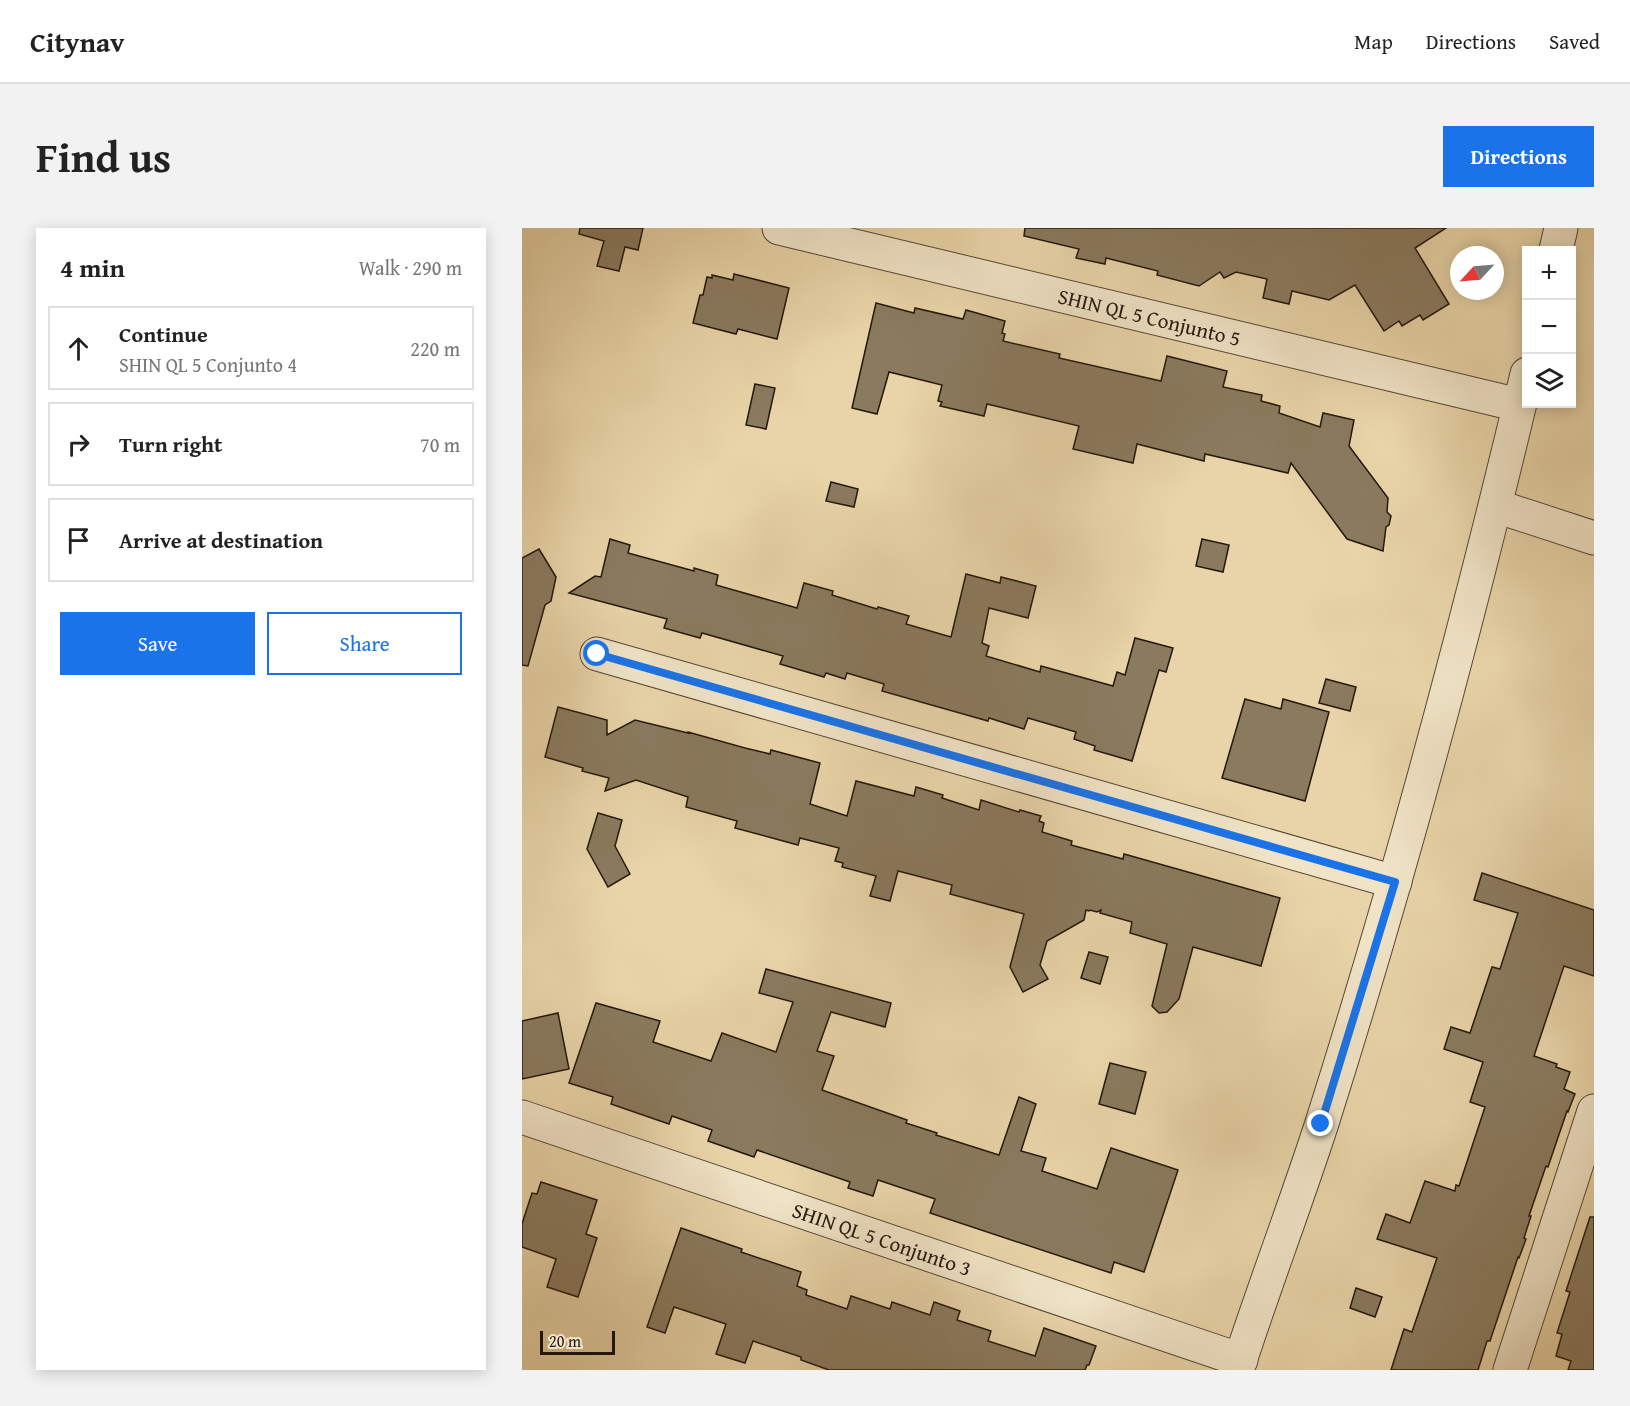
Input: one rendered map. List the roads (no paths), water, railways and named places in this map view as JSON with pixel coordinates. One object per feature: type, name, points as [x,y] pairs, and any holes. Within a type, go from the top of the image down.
[{"type":"street","name":"SHIN QL 5 Conjunto 5","points":[[779,228],[1522,389]]},
{"type":"street","points":[[1557,246],[1561,228]]},
{"type":"street","points":[[1239,1365],[1321,1124],[1395,882],[1496,506],[1522,393]]},
{"type":"street","points":[[1496,506],[1594,538]]},
{"type":"street","points":[[597,654],[1395,882]]},
{"type":"street","points":[[1510,1370],[1594,1111]]},
{"type":"street","name":"SHIN QL 5 Conjunto 3","points":[[522,1117],[1239,1365]]}]
